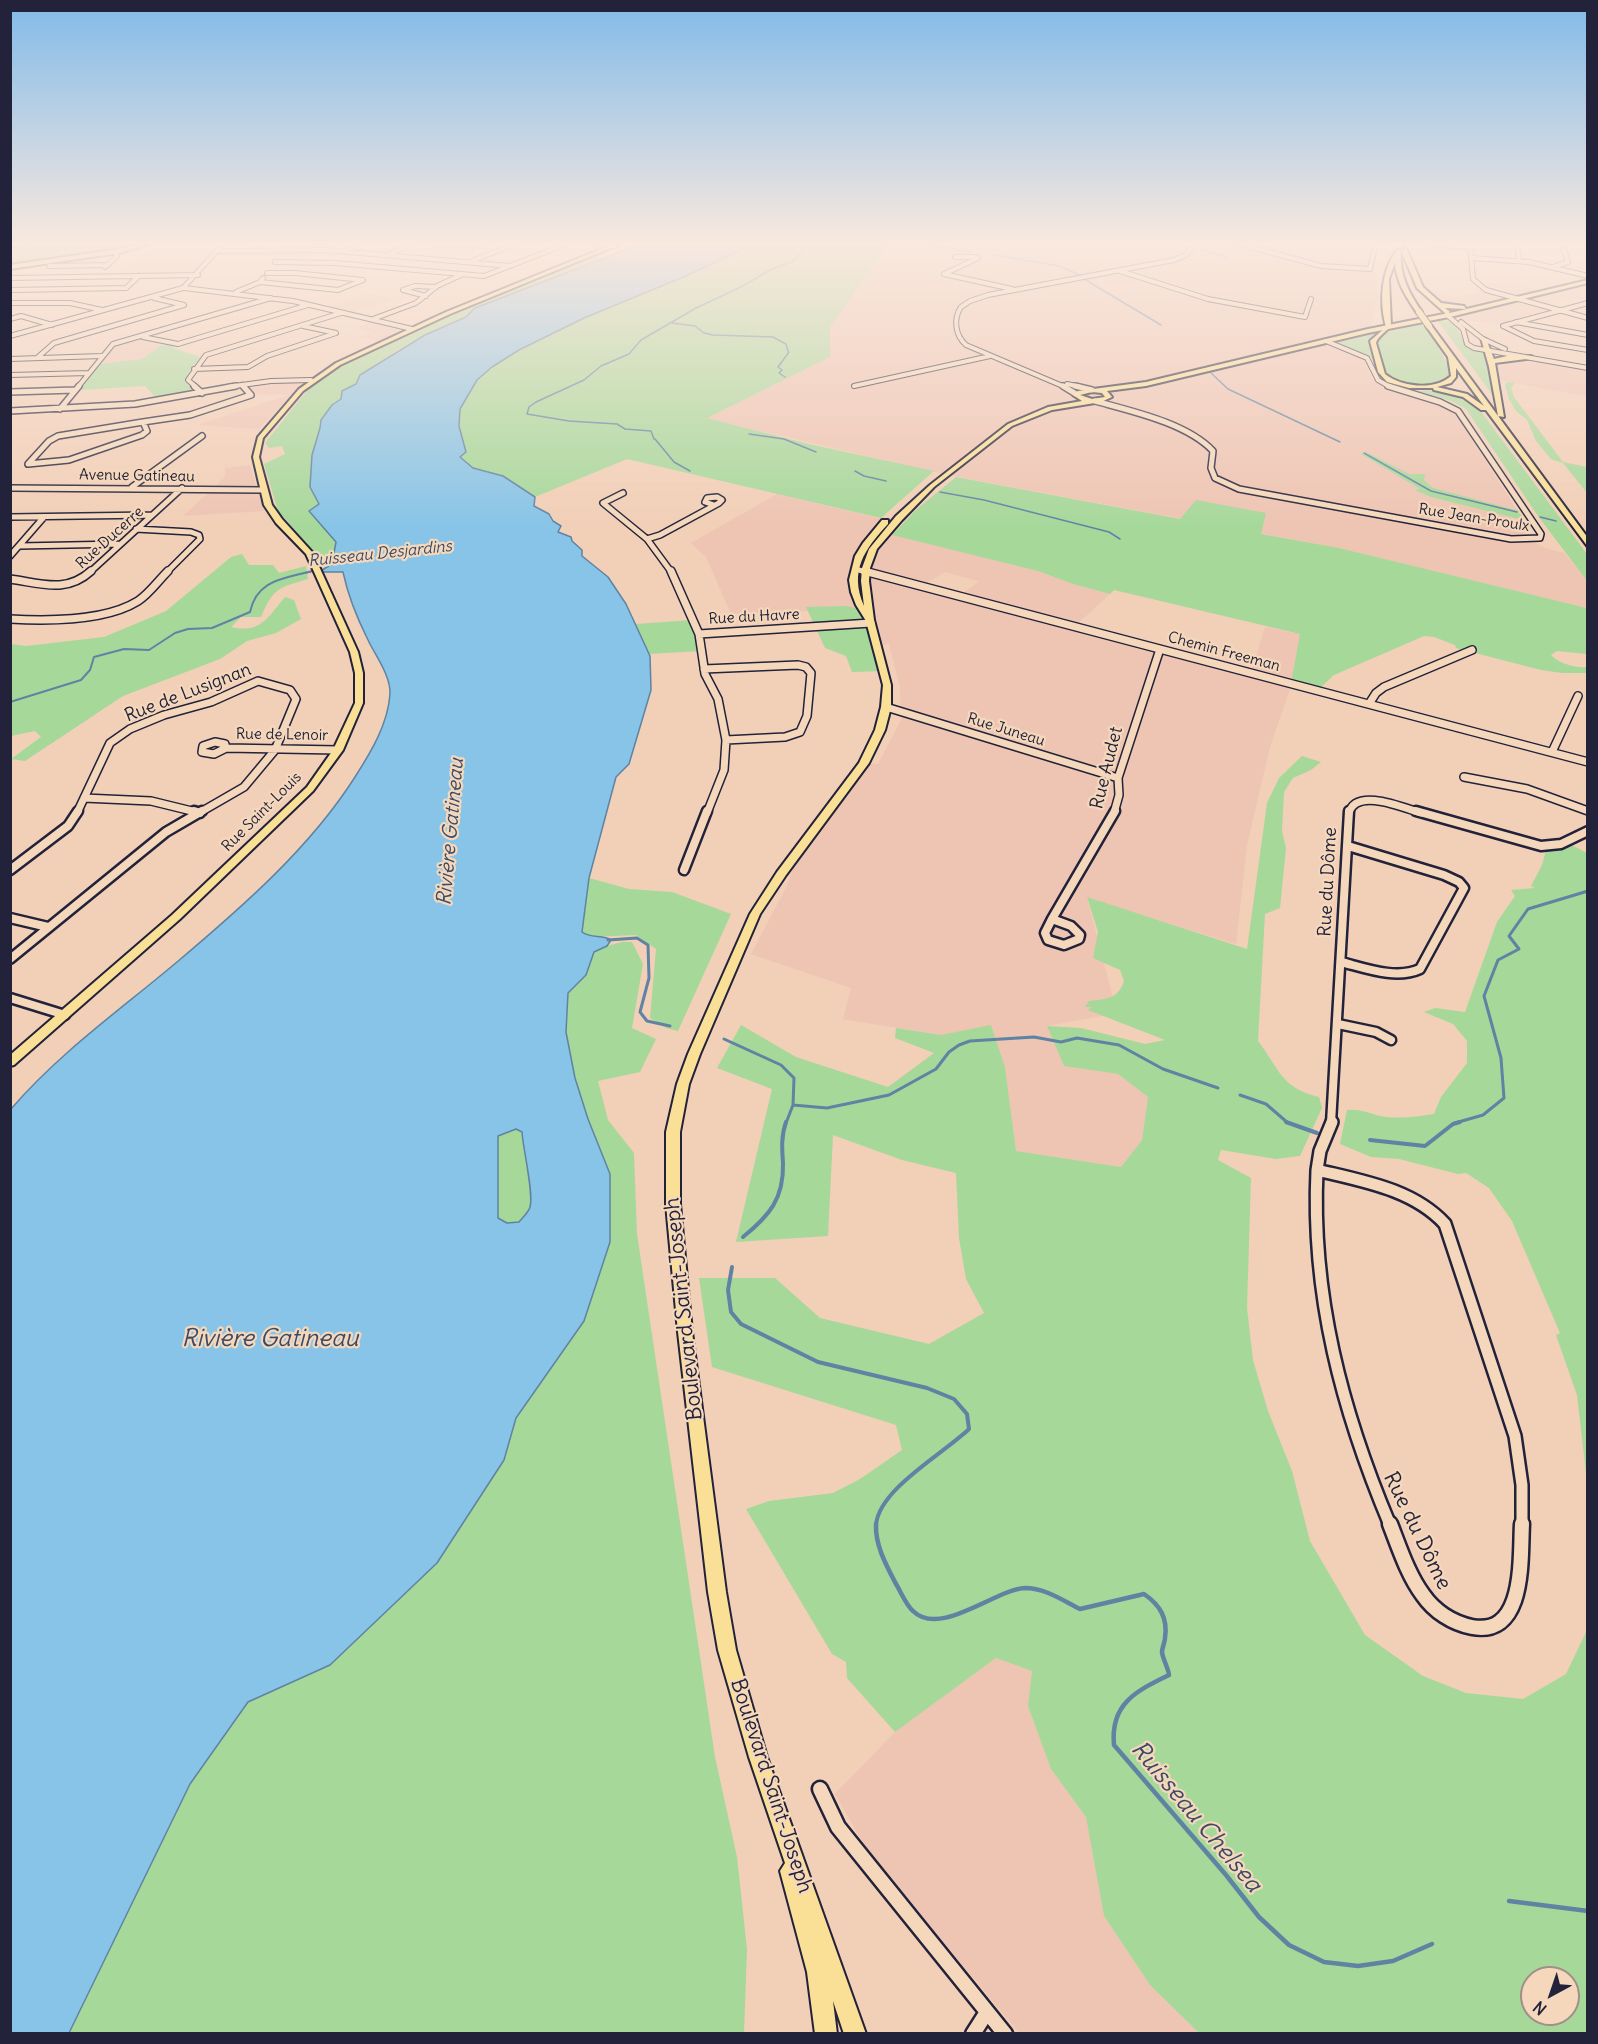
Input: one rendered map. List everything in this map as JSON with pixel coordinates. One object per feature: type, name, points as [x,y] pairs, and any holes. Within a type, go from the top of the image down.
[{"type":"highway","points":[[1374,338],[1372,343],[1383,375],[1391,381],[1421,387],[1444,385],[1454,376],[1451,356]]},
{"type":"highway","points":[[1442,338],[1451,356],[1587,545]]},
{"type":"highway","points":[[1445,338],[1587,532]]},
{"type":"highway","points":[[1483,339],[1489,351],[1502,416]]},
{"type":"highway","points":[[1491,362],[1509,358],[1531,358]]},
{"type":"highway","points":[[1407,393],[1434,389],[1465,395],[1474,400],[1506,432]]},
{"type":"main road","name":"Rue Saint-Louis","points":[[10,1062],[176,917],[267,833],[310,789],[338,750],[359,702],[359,673],[354,652],[304,546],[272,512],[263,490],[256,457],[260,438],[297,394],[312,380],[338,363],[392,338]]},
{"type":"main road","points":[[1093,391],[1146,384],[1338,338]]},
{"type":"main road","points":[[1093,391],[1107,394],[1109,397],[1146,384]]},
{"type":"main road","name":"Boulevard Saint-Joseph","points":[[871,624],[855,598],[853,584],[855,569],[863,548],[887,520],[925,485],[1011,420],[1076,395],[1093,391]]},
{"type":"main road","points":[[1076,395],[1093,401]]},
{"type":"main road","name":"Boulevard Saint-Joseph","points":[[855,2034],[758,1757],[727,1650],[717,1592],[684,1321],[673,1204],[673,1132],[683,1084],[694,1054],[755,914],[864,763],[877,739],[886,707],[885,678],[871,624],[865,572],[873,549],[899,518],[932,486],[1010,425],[1059,406],[1109,397]]},
{"type":"main road","points":[[758,1757],[815,1957],[826,2034]]},
{"type":"street","points":[[37,358],[54,343],[70,338]]},
{"type":"street","points":[[60,409],[113,344],[133,338]]},
{"type":"street","points":[[152,338],[178,344],[196,338]]},
{"type":"street","points":[[202,393],[188,381],[201,359],[206,355],[259,338]]},
{"type":"street","points":[[194,369],[248,367],[267,356],[320,338]]},
{"type":"street","points":[[960,338],[969,347],[990,356],[1040,375],[1093,391]]},
{"type":"street","points":[[1466,338],[1468,345],[1489,351],[1587,366]]},
{"type":"street","points":[[1528,338],[1587,350]]},
{"type":"street","points":[[1483,339],[1512,351],[1587,366]]},
{"type":"street","name":"Rue Jean-Proulx","points":[[1093,401],[1138,414],[1207,442],[1213,451],[1211,470],[1214,475],[1222,482],[1239,489],[1515,539],[1539,538],[1541,534],[1461,414],[1442,403],[1407,393],[1378,380],[1371,363],[1365,356],[1326,341]]},
{"type":"street","points":[[10,359],[102,356]]},
{"type":"street","points":[[854,386],[990,356]]},
{"type":"street","points":[[10,375],[89,373]]},
{"type":"street","points":[[1040,375],[1076,395]]},
{"type":"street","points":[[10,411],[131,405],[280,379],[312,380]]},
{"type":"street","points":[[143,422],[147,429],[142,435],[69,460],[28,464],[49,441],[58,436],[201,412],[251,395],[243,385]]},
{"type":"street","points":[[10,392],[75,390]]},
{"type":"street","name":"Rue Jean-Proulx","points":[[1109,397],[1138,414]]},
{"type":"street","points":[[10,420],[19,411]]},
{"type":"street","points":[[132,487],[202,436]]},
{"type":"street","name":"Avenue Gatineau","points":[[10,489],[132,487],[263,490]]},
{"type":"street","points":[[10,496],[32,488]]},
{"type":"street","name":"Rue Ducerre","points":[[10,579],[60,586],[82,580],[182,488]]},
{"type":"street","points":[[623,493],[603,503],[647,539],[668,565],[699,634],[704,669],[708,681],[717,694],[726,741],[724,770],[684,870]]},
{"type":"street","points":[[647,539],[660,535],[714,505]]},
{"type":"street","points":[[10,517],[153,515]]},
{"type":"street","points":[[10,556],[44,517]]},
{"type":"street","points":[[10,619],[44,620],[107,612],[127,606],[139,600],[200,539],[199,535],[191,532],[136,529]]},
{"type":"street","points":[[20,546],[120,544]]},
{"type":"street","name":"Chemin Freeman","points":[[855,569],[1587,762]]},
{"type":"street","name":"Rue du Havre","points":[[699,634],[871,624]]},
{"type":"street","name":"Rue Audet","points":[[1052,919],[1116,809],[1119,795],[1118,778],[1160,649]]},
{"type":"street","points":[[1369,704],[1376,693],[1384,687],[1472,650]]},
{"type":"street","points":[[704,669],[798,665],[809,669],[811,673],[807,716],[800,732],[786,737],[726,741]]},
{"type":"street","name":"Rue de Lusignan","points":[[10,870],[68,826],[110,743],[118,737],[143,723],[211,702],[252,682],[265,681],[290,690],[294,694],[296,699],[275,750],[244,787],[166,832],[10,959]]},
{"type":"street","points":[[1552,752],[1578,696]]},
{"type":"street","name":"Rue Juneau","points":[[886,707],[1118,778]]},
{"type":"street","name":"Rue de Lenoir","points":[[226,748],[338,750]]},
{"type":"street","points":[[1464,777],[1493,781],[1558,798],[1587,811]]},
{"type":"street","points":[[84,798],[151,801],[200,813]]},
{"type":"street","name":"Rue du Dôme","points":[[1317,1170],[1358,1180],[1418,1201],[1435,1211],[1445,1224],[1514,1428],[1521,1466],[1523,1511],[1515,1599],[1506,1617],[1488,1628],[1475,1628],[1448,1618],[1425,1599],[1369,1479],[1328,1341],[1318,1253],[1317,1170],[1322,1145],[1332,1121],[1350,807],[1366,799],[1381,801],[1541,846],[1561,844],[1587,831]]},
{"type":"street","points":[[1341,962],[1404,974],[1416,972],[1420,969],[1464,888],[1459,882],[1444,875],[1348,846]]},
{"type":"street","points":[[10,918],[48,927]]},
{"type":"street","points":[[10,998],[64,1015]]},
{"type":"street","points":[[1338,1024],[1376,1032],[1391,1040]]},
{"type":"street","points":[[820,1789],[838,1827],[1005,2034]]},
{"type":"street","points":[[973,2034],[987,2012]]},
{"type":"shaded area","points":[[133,338],[151,338],[166,342],[142,359],[96,364],[113,344]]},
{"type":"shaded area","points":[[367,338],[385,338],[379,341]]},
{"type":"shaded area","points":[[813,338],[1328,338],[1314,342],[1332,346],[1365,359],[1372,378],[1385,387],[1449,409],[1458,418],[1524,521],[1526,528],[1524,537],[1545,548],[1564,553],[1587,581],[1587,608],[1339,548],[953,476],[705,418]]},
{"type":"shaded area","points":[[1522,359],[1587,369],[1587,396],[1497,380],[1495,364],[1497,362]]},
{"type":"shaded area","points":[[278,381],[300,381],[301,384],[259,429],[197,425],[289,395],[256,394],[247,386]]},
{"type":"shaded area","points":[[250,465],[264,511],[183,516],[225,477],[225,468]]},
{"type":"shaded area","points":[[777,494],[887,520],[877,531],[1038,571],[1110,594],[1074,627],[1028,615],[1021,616],[1071,631],[1247,677],[1251,673],[1265,627],[1300,634],[1291,686],[1270,747],[1247,845],[1236,944],[1087,898],[1117,1013],[1047,1026],[1064,1066],[1118,1074],[1148,1097],[1142,1140],[1121,1167],[1016,1151],[1005,1067],[991,1026],[941,1035],[843,1019],[851,988],[751,954],[787,886],[798,854],[864,763],[878,764],[901,720],[900,687],[889,644],[878,646],[861,609],[846,606],[807,608],[809,611],[731,614],[706,557],[691,543]],"holes":[[[945,572],[978,581],[959,596],[922,586]]]},
{"type":"shaded area","points":[[996,1658],[1032,1671],[1028,1706],[1051,1769],[1086,1817],[1104,1916],[1150,1985],[1199,2033],[1019,2033],[869,1853],[835,1794],[895,1732]]},
{"type":"green space","points":[[399,338],[419,338],[360,375],[356,384],[342,391],[341,399],[332,405],[321,420],[312,455],[310,487],[319,504],[310,511],[336,542],[333,558],[335,563],[318,569],[312,550],[278,511],[264,464],[285,454],[282,446],[269,448],[265,443],[317,381],[343,365]]},
{"type":"green space","points":[[543,338],[830,338],[830,357],[707,418],[809,444],[934,471],[881,518],[627,459],[535,497],[503,476],[473,469],[459,457],[460,409],[477,380],[492,367]]},
{"type":"green space","points":[[1355,338],[1371,338],[1369,340],[1375,360],[1336,343]]},
{"type":"green space","points":[[1433,338],[1447,364],[1449,379],[1435,385],[1419,386],[1388,377],[1376,345],[1377,339]]},
{"type":"green space","points":[[1451,338],[1462,338],[1465,345],[1486,352],[1497,397],[1494,397]]},
{"type":"green space","points":[[166,342],[174,348],[200,357],[184,381],[197,392],[158,400],[145,386],[80,390],[100,364],[142,359]]},
{"type":"green space","points":[[1507,382],[1515,383],[1511,388],[1514,397],[1563,462],[1587,467],[1587,493],[1563,463],[1551,459],[1536,441],[1527,420],[1516,411],[1509,399],[1505,385]]},
{"type":"green space","points":[[1418,391],[1453,393],[1468,400],[1482,413],[1587,554],[1587,581],[1538,516],[1466,409],[1451,401]]},
{"type":"green space","points":[[1366,452],[1409,474],[1425,474],[1424,480],[1433,488],[1519,511],[1524,518],[1515,518],[1431,497],[1414,490],[1420,489],[1361,454]]},
{"type":"green space","points":[[956,477],[1180,519],[1196,500],[1266,513],[1261,534],[1339,548],[1587,608],[1587,654],[1557,651],[1551,655],[1568,665],[1587,667],[1587,673],[1541,670],[1456,648],[1455,645],[1434,637],[1424,636],[1334,675],[1318,690],[1291,683],[1300,634],[1114,590],[1110,594],[1038,571],[892,535],[917,509]]},
{"type":"green space","points":[[242,554],[249,565],[273,565],[279,573],[306,566],[308,579],[278,590],[261,617],[241,617],[231,627],[241,629],[257,626],[285,597],[294,600],[301,619],[276,633],[247,641],[220,659],[123,696],[25,761],[11,759],[41,737],[35,731],[11,736],[11,644],[26,646],[104,637],[166,611],[231,557]]},
{"type":"green space","points":[[846,606],[861,609],[870,620],[884,671],[852,672],[846,656],[825,648],[806,607]]},
{"type":"green space","points":[[692,620],[702,651],[648,654],[636,624]]},
{"type":"green space","points":[[1302,756],[1321,762],[1311,770],[1293,778],[1284,792],[1282,831],[1286,848],[1280,908],[1265,914],[1258,1041],[1282,1076],[1297,1089],[1319,1097],[1322,1108],[1300,1156],[1276,1159],[1221,1150],[1218,1160],[1251,1178],[1247,1308],[1253,1360],[1268,1411],[1292,1471],[1310,1541],[1365,1635],[1423,1676],[1466,1693],[1523,1699],[1566,1674],[1586,1632],[1587,1618],[1587,2033],[1199,2033],[1150,1985],[1104,1916],[1086,1817],[1051,1769],[1028,1706],[1032,1671],[996,1658],[895,1732],[847,1678],[846,1662],[832,1654],[746,1509],[769,1501],[833,1493],[860,1479],[902,1450],[896,1425],[712,1367],[699,1278],[775,1278],[820,1318],[929,1344],[984,1313],[966,1279],[959,1238],[956,1173],[902,1160],[833,1135],[828,1236],[736,1242],[772,1089],[717,1068],[741,1025],[796,1057],[888,1087],[934,1053],[895,1038],[896,1028],[941,1035],[991,1025],[1005,1067],[1016,1151],[1121,1167],[1142,1140],[1148,1097],[1118,1074],[1064,1066],[1047,1026],[1081,1028],[1145,1044],[1165,1040],[1088,1010],[1092,1007],[1085,1007],[1089,1001],[1106,999],[1115,995],[1124,981],[1120,970],[1093,958],[1098,932],[1087,897],[1247,949],[1267,803],[1279,778]]},
{"type":"green space","points":[[1566,842],[1587,853],[1587,1482],[1577,1395],[1556,1335],[1560,1333],[1512,1221],[1489,1188],[1466,1173],[1458,1174],[1399,1159],[1371,1157],[1340,1144],[1347,1110],[1394,1117],[1434,1114],[1441,1097],[1467,1063],[1467,1041],[1453,1024],[1424,1012],[1435,1008],[1465,1012],[1497,922],[1515,896],[1511,890],[1535,888],[1531,886],[1542,865],[1547,846]]},
{"type":"green space","points":[[589,878],[629,889],[672,892],[731,914],[678,1031],[666,1028],[650,1018],[656,949],[636,935],[591,937],[582,932]]},
{"type":"green space","points":[[622,942],[632,942],[643,964],[632,1028],[656,1039],[640,1072],[598,1081],[608,1120],[634,1153],[637,1234],[715,1757],[737,1857],[747,1949],[744,2033],[69,2034],[190,1784],[248,1702],[330,1665],[504,1460],[516,1418],[584,1321],[610,1242],[610,1174],[588,1119],[575,1078],[566,1032],[568,993],[586,975],[594,952]]},
{"type":"green space","points":[[516,1129],[522,1131],[531,1201],[528,1211],[519,1222],[507,1223],[498,1219],[498,1136]]},
{"type":"water","name":"Rivière Gatineau","points":[[419,338],[543,338],[492,367],[477,380],[460,409],[459,426],[466,452],[460,457],[473,468],[503,476],[535,497],[534,506],[549,514],[553,521],[561,526],[558,532],[571,537],[572,541],[582,550],[582,556],[608,577],[626,604],[650,656],[651,690],[629,764],[616,777],[589,878],[582,932],[611,940],[607,946],[594,952],[586,975],[568,993],[566,1032],[575,1078],[588,1119],[610,1174],[610,1242],[584,1321],[516,1418],[504,1460],[437,1563],[330,1665],[248,1702],[190,1784],[69,2033],[11,2033],[11,1109],[49,1069],[201,941],[273,876],[337,803],[373,748],[386,716],[390,687],[357,615],[343,572],[323,572],[322,570],[334,563],[336,542],[309,511],[319,504],[310,487],[312,455],[321,420],[332,405],[341,399],[342,391],[356,384],[360,375]],"holes":[[[516,1129],[522,1132],[531,1192],[530,1207],[519,1222],[507,1223],[498,1218],[498,1136]]]},
{"type":"waterway","points":[[644,338],[629,354],[601,366],[584,380],[536,402],[529,407],[527,414],[569,421],[617,424],[625,429],[651,431],[654,439]]},
{"type":"waterway","points":[[776,338],[786,344],[788,351]]},
{"type":"waterway","points":[[785,377],[779,373],[782,370],[778,367],[789,352]]},
{"type":"waterway","points":[[1211,373],[1228,389],[1340,442]]},
{"type":"waterway","points":[[749,434],[784,439],[816,452]]},
{"type":"waterway","points":[[655,439],[674,462],[690,471]]},
{"type":"waterway","points":[[1364,453],[1431,491],[1517,512]]},
{"type":"waterway","points":[[855,471],[864,476],[886,481]]},
{"type":"waterway","points":[[940,492],[984,500],[1109,532],[1120,539]]},
{"type":"waterway","points":[[1540,517],[1556,521]]},
{"type":"waterway","name":"Ruisseau Desjardins","points":[[306,573],[317,570]]},
{"type":"waterway","name":"Ruisseau Desjardins","points":[[10,702],[81,680],[90,670],[94,657],[124,649],[149,650],[175,633],[188,629],[212,628],[250,612],[254,601],[265,587],[273,582],[312,571]]},
{"type":"waterway","name":"Ruisseau Desjardins","points":[[10,675],[10,682]]},
{"type":"waterway","points":[[1455,1123],[1483,1115],[1504,1098],[1501,1058],[1484,996],[1498,960],[1519,949],[1509,936],[1528,909],[1588,891]]},
{"type":"waterway","name":"Ruisseau Chelsea","points":[[608,940],[637,938],[648,945],[649,978],[640,1012],[647,1021],[670,1026]]},
{"type":"waterway","points":[[793,1105],[827,1108],[889,1095],[936,1069],[949,1052],[959,1045],[970,1041],[1034,1037],[1061,1042],[1077,1038],[1119,1045],[1163,1069],[1218,1088]]},
{"type":"waterway","name":"Ruisseau Chelsea","points":[[724,1039],[781,1065],[794,1078],[793,1105]]},
{"type":"waterway","points":[[1240,1095],[1266,1104],[1287,1123]]},
{"type":"waterway","name":"Ruisseau Chelsea","points":[[786,1123],[793,1105]]},
{"type":"waterway","name":"Ruisseau Chelsea","points":[[743,1237],[760,1222],[778,1197],[783,1176],[782,1142],[786,1122]]},
{"type":"waterway","points":[[1370,1140],[1425,1146],[1453,1124],[1460,1122]]},
{"type":"waterway","points":[[1287,1123],[1317,1133]]},
{"type":"waterway","name":"Ruisseau Chelsea","points":[[732,1267],[728,1290],[731,1312],[741,1324],[818,1362],[927,1388],[954,1399],[967,1414],[969,1429],[900,1485],[888,1498],[876,1525]]},
{"type":"waterway","name":"Ruisseau Chelsea","points":[[876,1525],[879,1547],[892,1577],[910,1608],[924,1618],[938,1619],[953,1616],[1013,1590],[1025,1588],[1046,1592],[1080,1609],[1144,1594],[1150,1598],[1164,1618],[1166,1631],[1162,1652],[1169,1675],[1136,1693],[1121,1709],[1116,1719],[1114,1745],[1226,1875],[1259,1917],[1289,1945],[1324,1962],[1358,1966],[1393,1961],[1432,1944]]},
{"type":"waterway","name":"Ruisseau Chelsea","points":[[1509,1901],[1588,1911]]}]
